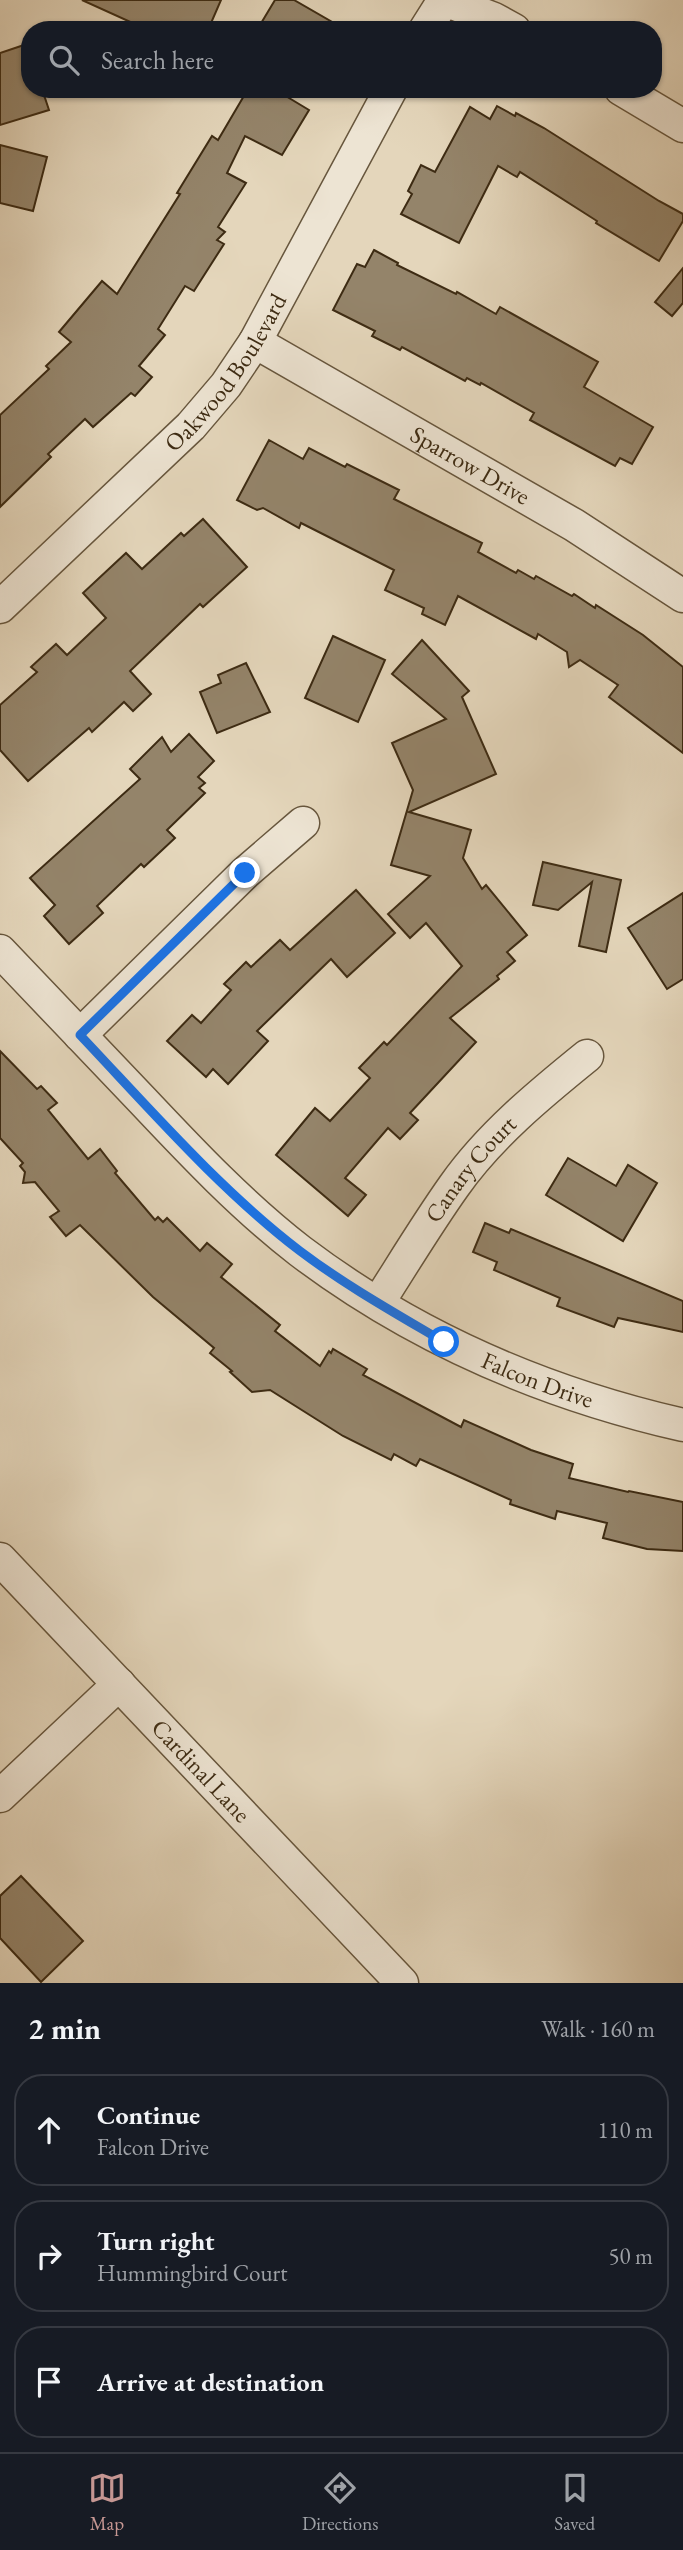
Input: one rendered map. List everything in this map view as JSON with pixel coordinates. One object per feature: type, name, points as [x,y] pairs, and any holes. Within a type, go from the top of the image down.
[{"type":"street","points":[[431,21],[445,0],[498,21]]},
{"type":"street","name":"Oakwood Boulevard","points":[[0,607],[191,426],[226,385],[255,342],[386,98]]},
{"type":"street","points":[[636,98],[683,126]]},
{"type":"street","name":"Sparrow Drive","points":[[255,342],[574,525],[683,596]]},
{"type":"street","points":[[80,1035],[245,873],[303,823]]},
{"type":"street","name":"Falcon Drive","points":[[0,951],[192,1154],[263,1219],[317,1263],[444,1342],[486,1362],[621,1411],[683,1425]]},
{"type":"street","name":"Canary Court","points":[[378,1303],[455,1184],[490,1144],[546,1089],[587,1056]]},
{"type":"street","name":"Cardinal Lane","points":[[0,1559],[402,1983]]},
{"type":"street","points":[[0,1796],[119,1685]]},
{"type":"building","points":[[82,0],[221,0],[212,21],[128,21]]},
{"type":"building","points":[[275,0],[294,0],[330,21],[262,21]]},
{"type":"building","points":[[21,46],[21,98],[45,98],[49,110],[0,125],[0,53]]},
{"type":"building","points":[[243,98],[289,98],[309,110],[282,155],[245,136],[227,173],[246,183],[218,227],[225,232],[217,240],[224,244],[194,291],[185,286],[158,329],[165,335],[139,366],[152,377],[135,396],[131,393],[93,427],[85,419],[48,454],[51,457],[0,507],[0,415],[49,369],[46,366],[71,342],[59,332],[102,281],[117,294],[180,194],[177,193],[212,136],[218,140]]},
{"type":"building","points":[[497,106],[544,128],[683,214],[683,221],[659,261],[520,172],[517,177],[498,166],[459,243],[401,214],[412,194],[408,191],[421,165],[435,172],[470,107],[490,119]]},
{"type":"building","points":[[0,145],[47,157],[33,211],[0,203]]},
{"type":"building","points":[[374,250],[398,263],[397,265],[456,294],[457,292],[496,314],[500,307],[598,362],[584,387],[653,427],[632,464],[620,458],[615,466],[530,420],[534,413],[481,383],[480,385],[467,378],[465,381],[402,347],[400,350],[372,336],[375,331],[333,310],[357,264],[365,267]]},
{"type":"building","points":[[683,268],[683,303],[672,316],[655,302]]},
{"type":"building","points":[[269,440],[303,459],[309,448],[399,490],[394,499],[482,543],[478,552],[516,573],[518,570],[534,579],[536,576],[572,596],[574,594],[595,608],[596,605],[643,635],[683,667],[683,753],[609,697],[618,685],[580,660],[569,667],[567,652],[538,634],[536,639],[458,596],[445,625],[422,614],[424,608],[385,590],[394,570],[301,523],[299,528],[263,508],[257,510],[237,500]]},
{"type":"building","points":[[203,519],[247,567],[203,607],[200,604],[130,671],[151,694],[133,711],[124,702],[92,732],[89,728],[28,781],[0,750],[0,705],[37,672],[31,667],[56,644],[67,655],[106,618],[83,593],[126,553],[142,569],[181,533],[184,536]]},
{"type":"building","points":[[333,636],[385,660],[358,722],[305,698]]},
{"type":"building","points":[[422,640],[469,691],[462,697],[496,774],[409,812],[471,830],[463,858],[482,889],[486,885],[527,935],[507,952],[515,961],[497,976],[499,979],[450,1018],[476,1042],[410,1113],[418,1120],[400,1139],[388,1128],[345,1178],[366,1195],[348,1216],[276,1155],[315,1108],[330,1121],[370,1078],[359,1068],[384,1042],[387,1045],[462,966],[426,923],[410,938],[388,914],[430,876],[391,865],[413,790],[392,743],[446,719],[392,674]]},
{"type":"building","points":[[246,663],[270,712],[217,733],[200,692],[221,683],[218,675]]},
{"type":"building","points":[[189,734],[214,761],[198,777],[205,783],[199,788],[205,793],[167,830],[175,838],[144,867],[141,864],[97,906],[103,913],[69,944],[44,916],[55,905],[30,878],[140,779],[130,769],[162,737],[171,752]]},
{"type":"building","points":[[543,862],[621,880],[606,952],[579,946],[592,882],[558,910],[533,905]]},
{"type":"building","points":[[356,890],[395,933],[347,977],[331,959],[257,1031],[268,1041],[228,1084],[213,1069],[206,1077],[167,1041],[192,1015],[201,1023],[231,990],[224,984],[246,962],[251,967],[280,940],[290,950]]},
{"type":"building","points":[[683,893],[683,979],[667,989],[628,928]]},
{"type":"building","points":[[0,1051],[37,1089],[41,1086],[57,1103],[48,1110],[88,1159],[100,1149],[117,1171],[115,1173],[155,1220],[158,1217],[163,1222],[167,1218],[200,1251],[207,1243],[232,1264],[221,1277],[280,1325],[275,1331],[320,1366],[333,1349],[367,1369],[363,1375],[461,1427],[464,1420],[531,1450],[573,1464],[569,1478],[683,1502],[683,1551],[647,1549],[603,1538],[607,1523],[557,1511],[555,1519],[510,1504],[511,1500],[420,1459],[416,1466],[394,1454],[391,1460],[343,1436],[270,1390],[252,1392],[210,1353],[214,1348],[153,1297],[80,1225],[66,1236],[50,1217],[59,1211],[35,1182],[23,1183],[25,1172],[20,1166],[23,1163],[0,1138]]},
{"type":"building","points":[[568,1158],[616,1186],[628,1165],[657,1183],[623,1241],[546,1195]]},
{"type":"building","points":[[485,1223],[509,1233],[511,1229],[683,1301],[683,1332],[618,1318],[614,1327],[557,1306],[560,1298],[494,1270],[497,1262],[473,1252]]},
{"type":"building","points":[[21,1876],[83,1941],[41,1982],[0,1938],[0,1896]]},
{"type":"route","points":[[245,873],[80,1035],[192,1154],[298,1249],[336,1277],[444,1342]]}]
